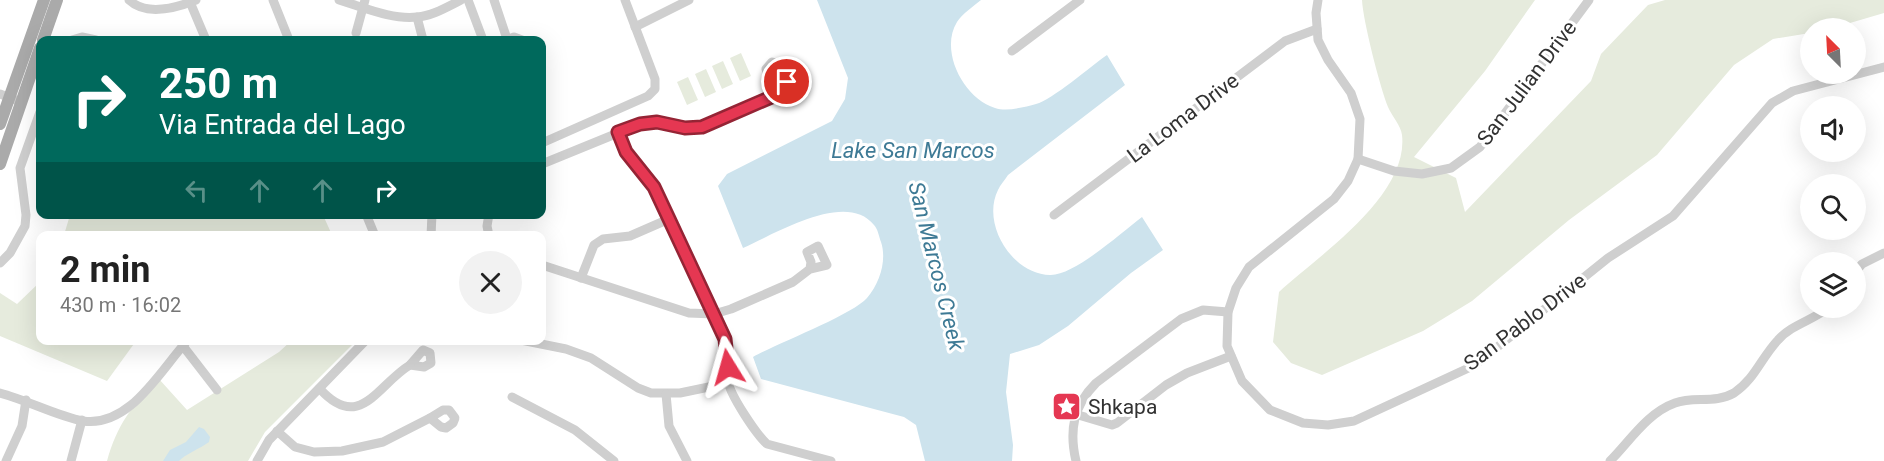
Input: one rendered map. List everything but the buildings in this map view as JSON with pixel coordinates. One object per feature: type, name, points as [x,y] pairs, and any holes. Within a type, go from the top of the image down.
[{"type":"main road","points":[[0,124],[44,0]]},
{"type":"main road","points":[[44,36],[57,0]]},
{"type":"main road","points":[[0,164],[10,98],[36,55]]},
{"type":"street","points":[[129,0],[140,8],[156,9],[193,1],[205,36]]},
{"type":"street","points":[[273,0],[288,36]]},
{"type":"street","points":[[339,0],[363,3],[401,16],[417,17],[460,0]]},
{"type":"street","points":[[468,0],[482,36]]},
{"type":"street","points":[[494,0],[506,36]]},
{"type":"street","points":[[546,141],[648,96],[655,89],[655,79],[625,0]]},
{"type":"street","points":[[635,27],[689,0]]},
{"type":"street","points":[[1012,51],[1080,0]]},
{"type":"street","name":"San Pablo Drive","points":[[1318,0],[1317,29],[1323,50],[1351,93],[1360,119],[1358,159],[1348,181],[1334,199],[1249,267],[1236,288],[1228,312],[1227,346],[1242,381],[1270,410],[1303,423],[1328,425],[1354,421],[1475,365],[1608,258],[1673,216],[1772,103],[1793,91],[1884,67]]},
{"type":"street","name":"San Julian Drive","points":[[1358,159],[1394,171],[1422,174],[1451,168],[1480,147],[1589,0]]},
{"type":"street","points":[[356,33],[363,3]]},
{"type":"street","points":[[417,17],[422,36]]},
{"type":"street","name":"La Loma Drive","points":[[1054,215],[1285,41],[1317,29]]},
{"type":"street","points":[[546,162],[640,124],[657,122],[685,128],[702,127],[776,94]]},
{"type":"street","points":[[0,263],[10,253],[25,226],[26,215],[20,168],[36,123]]},
{"type":"street","points":[[618,132],[626,152],[654,187],[714,314],[728,350],[728,383],[759,437],[767,444],[831,461]]},
{"type":"street","points":[[581,278],[594,244],[603,239],[630,236],[669,219]]},
{"type":"street","points":[[1866,262],[1884,252]]},
{"type":"street","points":[[546,266],[689,313],[714,314],[793,282],[810,269]]},
{"type":"street","points":[[1076,461],[1072,442],[1075,414],[1088,391],[1096,383],[1181,319],[1203,310],[1228,312]]},
{"type":"street","points":[[1610,461],[1654,414],[1675,403],[1713,400],[1731,394],[1750,381],[1776,341],[1786,332],[1810,318]]},
{"type":"street","points":[[546,344],[566,348],[607,367],[638,388],[666,394],[728,383]]},
{"type":"street","points":[[0,393],[82,420],[108,419],[126,410],[183,345]]},
{"type":"street","points":[[186,345],[217,390]]},
{"type":"street","points":[[257,461],[277,431],[361,345]]},
{"type":"street","points":[[1075,414],[1112,425],[1118,423],[1166,385],[1187,373],[1231,356]]},
{"type":"street","points":[[320,389],[335,403],[360,405],[377,396],[410,365]]},
{"type":"street","points":[[666,394],[669,426],[687,461]]},
{"type":"street","points":[[512,397],[575,430],[614,461]]},
{"type":"street","points":[[6,461],[22,426],[26,400]]},
{"type":"street","points":[[277,431],[295,447],[314,452],[342,451],[383,442],[430,418]]},
{"type":"street","points":[[71,461],[82,420]]},
{"type":"shaded area","points":[[1362,0],[1535,0],[1485,71],[1414,157],[1456,178],[1465,212],[1591,81],[1601,54],[1648,5],[1665,0],[1884,0],[1884,13],[1866,18],[1800,18],[1800,35],[1773,39],[1734,65],[1657,155],[1569,220],[1472,301],[1423,331],[1322,375],[1291,363],[1273,342],[1279,292],[1358,223],[1391,180],[1400,158],[1402,135],[1388,107],[1381,85]]},
{"type":"shaded area","points":[[741,53],[751,76],[740,81],[730,58]]},
{"type":"shaded area","points":[[723,61],[733,84],[722,89],[712,66]]},
{"type":"shaded area","points":[[706,69],[716,92],[705,97],[695,74]]},
{"type":"shaded area","points":[[688,77],[698,100],[687,105],[677,82]]},
{"type":"shaded area","points":[[69,219],[325,219],[330,231],[65,231]]},
{"type":"shaded area","points":[[36,286],[36,345],[133,345],[107,381],[0,336],[0,293],[17,304]]},
{"type":"shaded area","points":[[287,345],[352,345],[265,432],[248,461],[107,461],[127,416],[159,379],[187,410]]},
{"type":"water","name":"Lake San Marcos","points":[[817,0],[981,0],[957,22],[952,34],[951,46],[953,60],[965,84],[973,95],[995,108],[1016,109],[1043,101],[1107,55],[1125,85],[1008,175],[999,188],[994,203],[997,232],[1003,245],[1023,266],[1036,272],[1050,275],[1072,268],[1098,252],[1142,217],[1163,250],[1131,273],[1068,326],[1039,345],[1010,354],[1006,392],[1013,445],[1012,461],[925,461],[916,425],[904,417],[761,379],[753,357],[859,305],[876,285],[883,264],[883,249],[875,227],[862,215],[846,212],[829,213],[810,218],[743,248],[718,186],[727,174],[832,121],[845,99],[848,78]]},
{"type":"water","points":[[199,427],[204,429],[210,437],[209,442],[179,461],[163,461],[170,450],[186,442]]},
{"type":"place","name":"Shkapa","points":[[1067,407]]},
{"type":"route","points":[[728,367],[728,350],[725,339],[669,219],[654,187],[634,166],[618,132],[640,124],[657,122],[685,128],[702,127],[785,91],[787,82]]},
{"type":"water label","name":"San Marcos Creek","points":[[937,266]]}]
